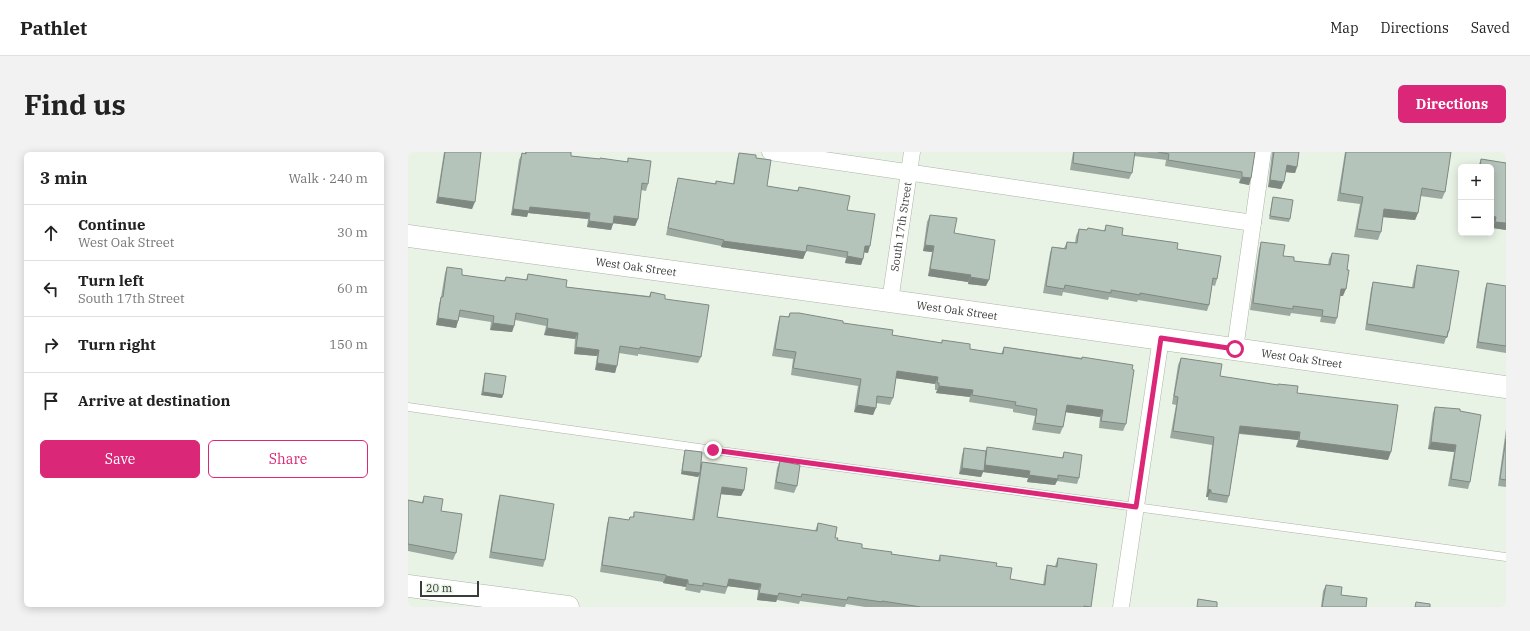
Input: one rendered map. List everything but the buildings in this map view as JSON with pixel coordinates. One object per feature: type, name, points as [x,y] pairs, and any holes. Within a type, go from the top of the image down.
[{"type":"main road","name":"West Oak Street","points":[[408,236],[1161,338],[1506,387]]},
{"type":"main road","points":[[408,586],[568,607]]},
{"type":"street","points":[[770,152],[1253,223]]},
{"type":"street","name":"South 17th Street","points":[[890,301],[912,152]]},
{"type":"street","points":[[1235,349],[1263,152]]},
{"type":"street","points":[[1121,607],[1161,338]]},
{"type":"lane","points":[[408,407],[713,450],[1506,557]]},
{"type":"route","points":[[713,450],[1136,507],[1161,338],[1235,349]]}]
